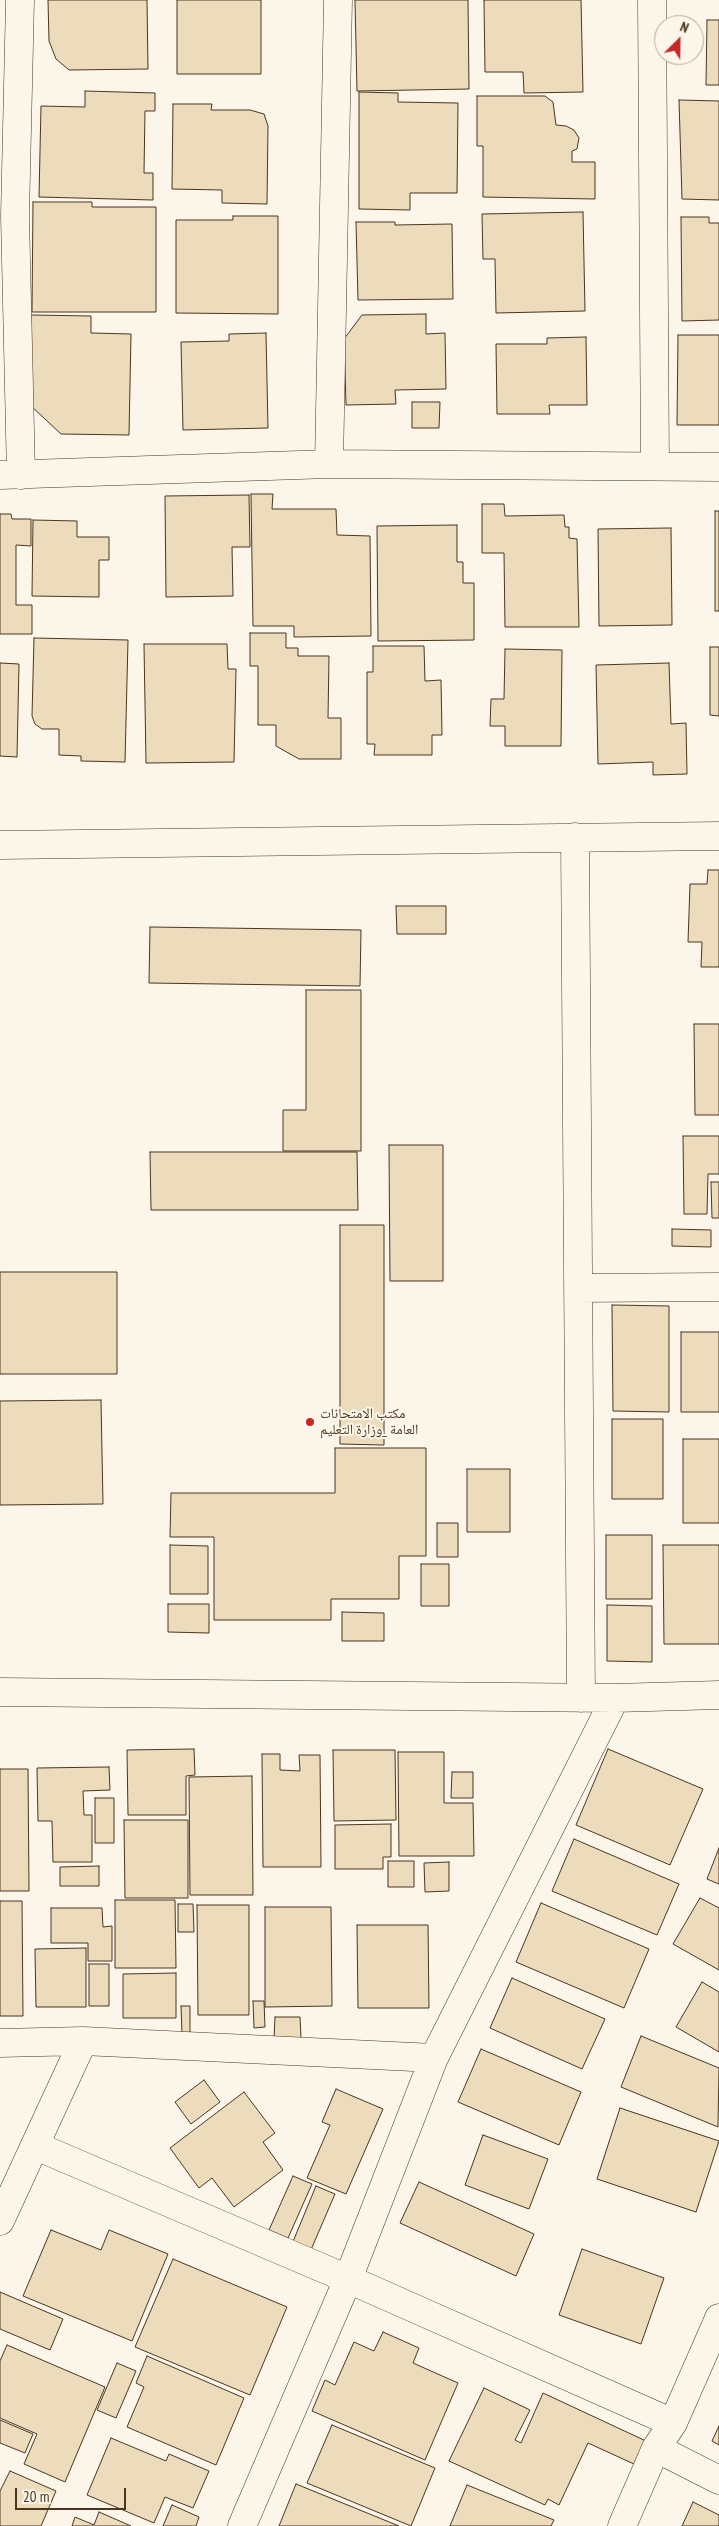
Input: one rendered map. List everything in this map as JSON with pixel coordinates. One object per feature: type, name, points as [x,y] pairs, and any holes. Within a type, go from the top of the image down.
[{"type":"street","points":[[20,0],[8,216],[11,475],[329,464],[719,467]]},
{"type":"street","points":[[329,464],[338,0]]},
{"type":"street","points":[[652,0],[655,466]]},
{"type":"street","points":[[0,845],[719,836]]},
{"type":"street","points":[[575,837],[581,1698]]},
{"type":"street","points":[[578,1288],[719,1287]]},
{"type":"street","points":[[0,1692],[581,1698],[719,1696]]},
{"type":"street","points":[[242,2526],[348,2279],[434,2058],[615,1698]]},
{"type":"street","points":[[0,2043],[83,2041],[434,2058]]},
{"type":"street","points":[[0,2221],[83,2041]]},
{"type":"street","points":[[36,2146],[348,2279],[673,2423]]},
{"type":"street","points":[[622,2526],[656,2448],[673,2423],[719,2318]]},
{"type":"street","points":[[656,2448],[719,2480]]},
{"type":"building","points":[[48,0],[147,0],[148,69],[69,70],[56,59],[49,41]]},
{"type":"building","points":[[177,0],[261,0],[261,74],[177,74]]},
{"type":"building","points":[[355,0],[468,0],[469,89],[357,91]]},
{"type":"building","points":[[484,0],[581,0],[583,92],[524,93],[523,72],[485,72]]},
{"type":"building","points":[[707,20],[719,20],[719,85],[706,85]]},
{"type":"building","points":[[85,91],[155,93],[155,111],[145,111],[144,173],[153,173],[153,200],[39,197],[41,106],[85,107]]},
{"type":"building","points":[[359,92],[398,93],[398,102],[458,103],[457,193],[410,193],[410,210],[359,209]]},
{"type":"building","points":[[477,96],[545,96],[553,102],[556,125],[566,126],[574,130],[579,138],[577,149],[572,151],[572,162],[595,162],[595,199],[483,197],[483,146],[477,146]]},
{"type":"building","points":[[679,100],[719,101],[719,200],[682,199]]},
{"type":"building","points":[[173,104],[212,104],[211,110],[250,110],[264,114],[268,126],[267,204],[222,203],[222,190],[172,189]]},
{"type":"building","points":[[33,202],[92,202],[92,207],[156,207],[156,312],[32,312]]},
{"type":"building","points":[[583,212],[585,311],[496,313],[495,259],[483,259],[482,214]]},
{"type":"building","points":[[233,216],[278,216],[278,314],[176,313],[176,220],[233,220]]},
{"type":"building","points":[[681,217],[709,217],[709,223],[719,223],[719,320],[682,321]]},
{"type":"building","points":[[356,222],[395,222],[395,225],[452,224],[453,299],[358,300]]},
{"type":"building","points":[[426,314],[426,334],[445,333],[446,389],[395,390],[396,404],[346,405],[344,339],[362,315]]},
{"type":"building","points":[[31,315],[91,316],[91,333],[131,334],[129,435],[61,434],[30,405]]},
{"type":"building","points":[[266,333],[268,428],[183,430],[181,342],[229,341],[229,334]]},
{"type":"building","points":[[678,335],[719,335],[719,425],[677,425]]},
{"type":"building","points":[[586,337],[587,405],[549,405],[550,414],[497,414],[496,344],[547,344],[547,338]]},
{"type":"building","points":[[412,402],[440,402],[439,428],[412,428]]},
{"type":"building","points":[[251,494],[273,494],[272,509],[336,509],[337,535],[370,536],[371,636],[294,637],[294,626],[253,626]]},
{"type":"building","points":[[249,495],[250,547],[232,547],[233,596],[166,597],[165,496]]},
{"type":"building","points":[[482,504],[504,504],[505,516],[564,515],[565,527],[569,527],[569,538],[577,539],[579,627],[505,627],[504,553],[482,553]]},
{"type":"building","points":[[715,511],[719,511],[719,611],[715,611]]},
{"type":"building","points":[[0,514],[11,514],[12,519],[31,519],[31,546],[16,545],[16,605],[32,605],[32,634],[0,634]]},
{"type":"building","points":[[33,520],[77,521],[77,537],[109,537],[109,560],[99,560],[99,597],[32,596]]},
{"type":"building","points":[[457,525],[457,562],[463,562],[463,583],[474,583],[474,640],[378,641],[377,526]]},
{"type":"building","points":[[671,528],[672,625],[599,626],[598,529]]},
{"type":"building","points":[[250,633],[286,633],[286,648],[298,648],[298,656],[329,656],[328,718],[341,718],[341,759],[299,759],[276,746],[276,725],[258,725],[258,666],[250,666]]},
{"type":"building","points":[[34,638],[128,640],[125,762],[81,761],[81,756],[59,755],[59,729],[42,729],[35,724],[32,716]]},
{"type":"building","points":[[144,644],[227,644],[228,669],[236,669],[234,762],[146,763]]},
{"type":"building","points":[[373,646],[424,646],[425,681],[441,680],[442,735],[432,735],[432,755],[374,755],[375,744],[367,744],[367,672],[373,672]]},
{"type":"building","points":[[710,647],[719,647],[719,716],[710,715]]},
{"type":"building","points":[[505,649],[562,650],[561,746],[505,746],[505,726],[490,726],[491,699],[504,699]]},
{"type":"building","points":[[0,663],[19,664],[17,757],[0,756]]},
{"type":"building","points":[[669,663],[671,724],[686,723],[687,774],[653,775],[653,762],[598,764],[596,665]]},
{"type":"building","points":[[708,870],[719,870],[719,967],[701,967],[702,942],[688,942],[690,884],[707,884]]},
{"type":"building","points":[[396,906],[446,906],[446,934],[397,934]]},
{"type":"building","points":[[150,927],[361,930],[360,986],[149,983]]},
{"type":"building","points":[[306,990],[361,990],[361,1151],[283,1151],[283,1110],[306,1110]]},
{"type":"building","points":[[694,1024],[719,1024],[719,1115],[695,1115]]},
{"type":"building","points":[[683,1136],[719,1136],[719,1174],[708,1174],[707,1214],[684,1214]]},
{"type":"building","points":[[389,1145],[443,1145],[443,1281],[390,1281]]},
{"type":"building","points":[[150,1152],[357,1152],[358,1210],[151,1210]]},
{"type":"building","points":[[711,1182],[719,1182],[719,1218],[712,1218]]},
{"type":"building","points":[[340,1225],[384,1225],[384,1445],[340,1444]]},
{"type":"building","points":[[672,1229],[711,1230],[711,1247],[672,1246]]},
{"type":"building","points":[[0,1272],[117,1272],[117,1374],[0,1374]]},
{"type":"building","points":[[612,1305],[669,1306],[669,1412],[613,1411]]},
{"type":"building","points":[[681,1332],[719,1332],[719,1412],[681,1412]]},
{"type":"building","points":[[101,1400],[103,1504],[0,1505],[0,1401]]},
{"type":"building","points":[[612,1419],[663,1419],[663,1499],[612,1499]]},
{"type":"building","points":[[683,1439],[719,1439],[719,1523],[683,1523]]},
{"type":"building","points":[[335,1448],[426,1448],[426,1556],[399,1556],[399,1599],[331,1599],[331,1620],[214,1620],[214,1537],[170,1537],[171,1493],[335,1493]]},
{"type":"building","points":[[467,1469],[510,1469],[510,1532],[467,1532]]},
{"type":"building","points":[[437,1523],[458,1523],[458,1557],[437,1557]]},
{"type":"building","points":[[606,1535],[652,1535],[652,1599],[606,1599]]},
{"type":"building","points":[[170,1545],[208,1546],[208,1594],[170,1594]]},
{"type":"building","points":[[663,1545],[719,1545],[719,1644],[664,1644]]},
{"type":"building","points":[[421,1564],[449,1564],[449,1606],[421,1606]]},
{"type":"building","points":[[168,1604],[209,1604],[209,1633],[168,1632]]},
{"type":"building","points":[[607,1605],[652,1606],[652,1662],[607,1661]]},
{"type":"building","points":[[342,1612],[384,1613],[384,1641],[342,1641]]},
{"type":"building","points":[[194,1749],[195,1775],[186,1776],[186,1815],[128,1815],[127,1750]]},
{"type":"building","points":[[608,1749],[703,1789],[670,1865],[576,1825]]},
{"type":"building","points":[[333,1750],[395,1750],[396,1820],[334,1821]]},
{"type":"building","points":[[398,1752],[444,1752],[444,1803],[473,1803],[474,1856],[399,1856]]},
{"type":"building","points":[[262,1754],[280,1754],[280,1770],[300,1771],[299,1755],[320,1755],[321,1867],[263,1867]]},
{"type":"building","points":[[109,1767],[110,1790],[83,1791],[84,1815],[92,1815],[92,1862],[53,1862],[52,1821],[38,1821],[37,1768]]},
{"type":"building","points":[[0,1769],[28,1769],[29,1891],[0,1891]]},
{"type":"building","points":[[452,1772],[473,1772],[473,1798],[451,1798]]},
{"type":"building","points":[[252,1776],[253,1895],[190,1895],[189,1777]]},
{"type":"building","points":[[95,1798],[114,1798],[114,1843],[95,1843]]},
{"type":"building","points":[[124,1820],[188,1820],[188,1898],[125,1898]]},
{"type":"building","points":[[391,1824],[391,1857],[383,1857],[383,1869],[335,1869],[335,1825]]},
{"type":"building","points":[[574,1839],[679,1884],[657,1935],[552,1891]]},
{"type":"building","points":[[719,1848],[719,1884],[707,1879]]},
{"type":"building","points":[[388,1861],[414,1861],[414,1887],[388,1887]]},
{"type":"building","points":[[449,1862],[449,1891],[425,1892],[424,1863]]},
{"type":"building","points":[[99,1866],[99,1886],[60,1886],[60,1867]]},
{"type":"building","points":[[700,1898],[719,1908],[719,1970],[673,1944]]},
{"type":"building","points":[[115,1900],[175,1900],[176,1968],[115,1968]]},
{"type":"building","points":[[0,1901],[22,1901],[23,2016],[0,2016]]},
{"type":"building","points":[[541,1903],[649,1949],[624,2008],[516,1962]]},
{"type":"building","points":[[178,1904],[193,1904],[194,1932],[178,1932]]},
{"type":"building","points":[[197,1905],[249,1905],[249,2015],[198,2015]]},
{"type":"building","points":[[265,1907],[331,1907],[332,2006],[265,2007]]},
{"type":"building","points":[[51,1908],[102,1908],[103,1927],[112,1926],[112,1961],[88,1961],[88,1943],[51,1943]]},
{"type":"building","points":[[357,1925],[428,1925],[429,2008],[358,2008]]},
{"type":"building","points":[[86,1948],[86,2007],[36,2007],[35,1949]]},
{"type":"building","points":[[89,1964],[109,1964],[109,2006],[89,2006]]},
{"type":"building","points":[[176,1973],[176,2018],[123,2018],[123,1974]]},
{"type":"building","points":[[512,1978],[605,2019],[582,2069],[490,2028]]},
{"type":"building","points":[[702,1982],[719,1992],[719,2052],[676,2027]]},
{"type":"building","points":[[253,2001],[264,2001],[265,2027],[254,2028]]},
{"type":"building","points":[[181,2006],[190,2006],[190,2033],[182,2033]]},
{"type":"building","points":[[275,2017],[300,2017],[301,2038],[274,2038]]},
{"type":"building","points":[[641,2036],[719,2068],[718,2127],[621,2087]]},
{"type":"building","points":[[481,2049],[581,2092],[559,2145],[458,2102]]},
{"type":"building","points":[[204,2080],[220,2102],[191,2124],[175,2102]]},
{"type":"building","points":[[336,2089],[383,2109],[346,2194],[307,2178],[330,2125],[322,2122]]},
{"type":"building","points":[[244,2092],[275,2133],[263,2142],[283,2170],[234,2207],[212,2178],[199,2188],[170,2148]]},
{"type":"building","points":[[620,2108],[719,2141],[696,2212],[597,2179]]},
{"type":"building","points":[[483,2135],[548,2159],[529,2209],[465,2185]]},
{"type":"building","points":[[293,2176],[312,2184],[288,2238],[269,2230]]},
{"type":"building","points":[[419,2182],[534,2234],[516,2276],[400,2223]]},
{"type":"building","points":[[316,2186],[335,2194],[310,2252],[292,2244]]},
{"type":"building","points":[[51,2230],[101,2250],[109,2230],[168,2254],[132,2341],[23,2296]]},
{"type":"building","points":[[582,2249],[664,2278],[641,2344],[559,2315]]},
{"type":"building","points":[[173,2259],[287,2307],[250,2395],[135,2347]]},
{"type":"building","points":[[0,2292],[63,2319],[50,2350],[0,2329]]},
{"type":"building","points":[[383,2332],[419,2348],[413,2363],[458,2383],[425,2460],[312,2411],[325,2380],[335,2385],[354,2342],[374,2351]]},
{"type":"building","points":[[7,2345],[105,2387],[65,2482],[24,2464],[37,2434],[0,2418],[0,2361]]},
{"type":"building","points":[[147,2356],[244,2398],[216,2465],[127,2427],[144,2387],[136,2383]]},
{"type":"building","points":[[117,2363],[136,2371],[116,2418],[97,2410]]},
{"type":"building","points":[[484,2388],[530,2410],[515,2440],[521,2443],[543,2393],[646,2441],[634,2464],[588,2443],[559,2505],[548,2499],[545,2505],[449,2461]]},
{"type":"building","points":[[0,2420],[33,2434],[25,2453],[0,2443]]},
{"type":"building","points":[[332,2425],[435,2468],[411,2526],[307,2483]]},
{"type":"building","points":[[719,2426],[719,2445],[712,2441]]},
{"type":"building","points":[[111,2438],[166,2461],[169,2454],[209,2471],[193,2508],[165,2497],[154,2523],[87,2495]]},
{"type":"building","points":[[10,2471],[56,2491],[41,2526],[0,2526],[0,2491]]},
{"type":"building","points":[[296,2484],[399,2526],[279,2526]]},
{"type":"building","points":[[467,2485],[554,2520],[551,2526],[450,2526]]},
{"type":"building","points":[[693,2502],[719,2515],[719,2526],[682,2526]]},
{"type":"building","points":[[172,2505],[199,2517],[196,2526],[163,2526]]},
{"type":"building","points":[[99,2512],[131,2526],[72,2526],[75,2517],[94,2525]]},
{"type":"place","name":"مكتب الامتحانات العامة _وزارة التعليم","points":[[310,1422]]}]
